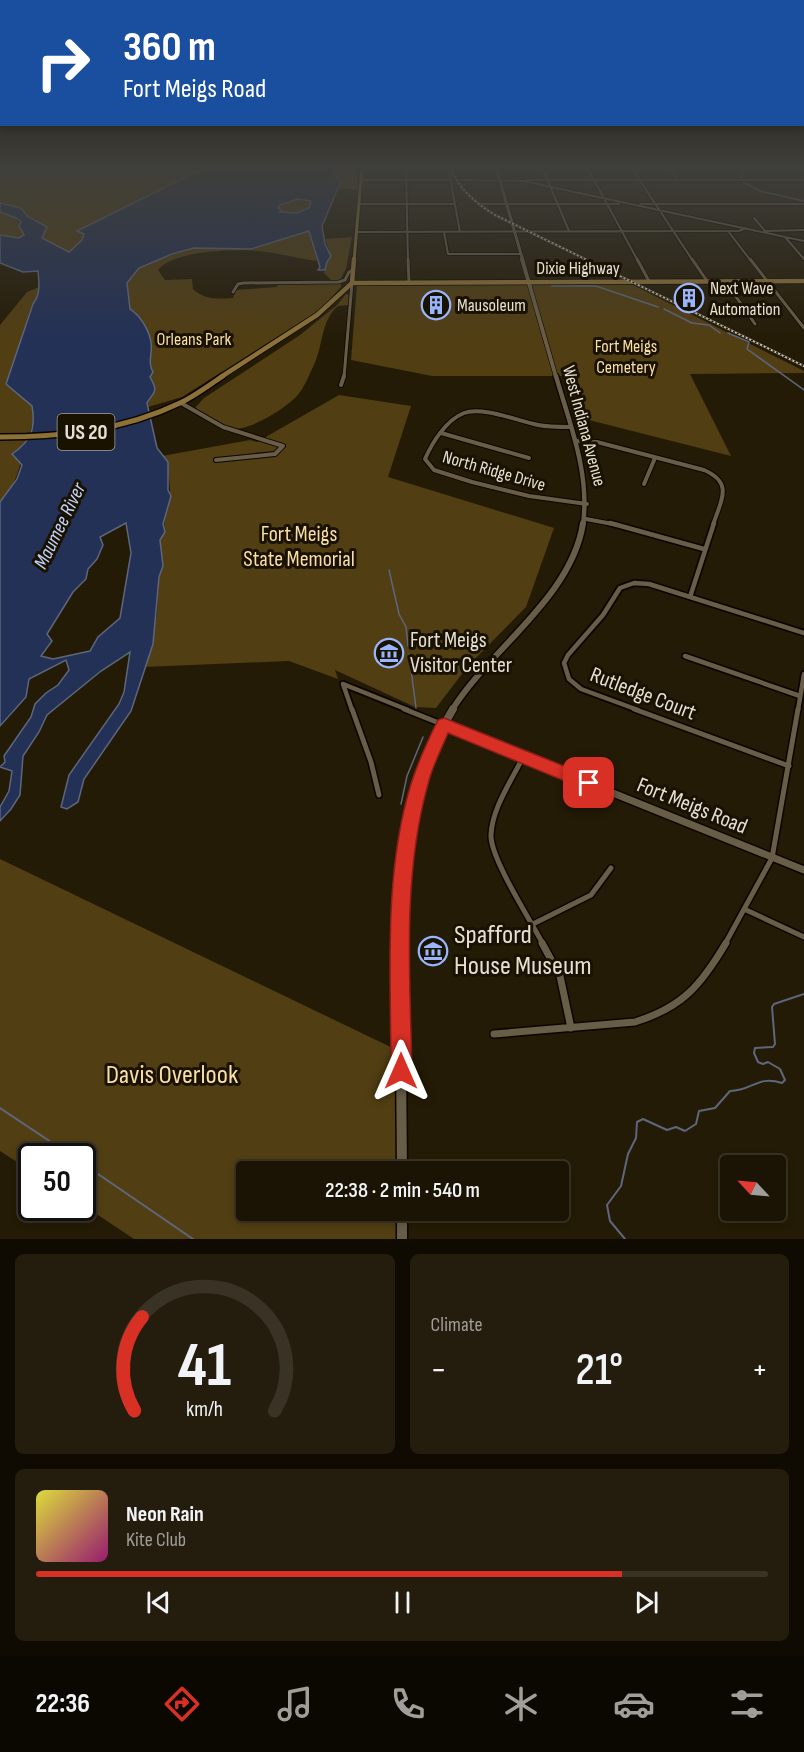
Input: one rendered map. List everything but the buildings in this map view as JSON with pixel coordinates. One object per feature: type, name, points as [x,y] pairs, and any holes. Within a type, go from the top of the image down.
[{"type":"main road","points":[[352,283],[357,225]]},
{"type":"main road","name":"West Indiana Avenue","points":[[402,1161],[400,932],[404,860],[420,784],[444,725],[467,689],[560,582],[573,558],[586,519],[585,479],[512,225]]},
{"type":"main road","name":"Dixie Highway","points":[[352,283],[804,281]]},
{"type":"main road","name":"US 20","points":[[3,438],[75,434],[122,424],[181,403],[318,315],[352,283]]},
{"type":"main road","points":[[341,294],[352,295]]},
{"type":"main road","points":[[402,1221],[402,1239]]},
{"type":"street","points":[[407,225],[409,282]]},
{"type":"street","points":[[459,225],[460,232]]},
{"type":"street","points":[[566,225],[569,231]]},
{"type":"street","points":[[618,225],[649,281]]},
{"type":"street","points":[[670,225],[707,281]]},
{"type":"street","points":[[731,225],[804,241]]},
{"type":"street","points":[[759,225],[764,232]]},
{"type":"street","points":[[356,232],[728,231],[746,228]]},
{"type":"street","points":[[764,232],[804,230]]},
{"type":"street","points":[[728,231],[804,328]]},
{"type":"street","points":[[444,232],[447,254],[521,254]]},
{"type":"street","points":[[785,237],[804,259]]},
{"type":"street","points":[[233,292],[238,285],[244,283],[339,282],[345,280],[348,273],[353,270]]},
{"type":"street","points":[[725,281],[755,324]]},
{"type":"street","points":[[341,385],[344,378],[352,283]]},
{"type":"street","points":[[181,403],[223,427],[283,446],[274,454],[216,460]]},
{"type":"street","name":"North Ridge Drive","points":[[571,427],[541,426],[474,411],[459,415],[432,442],[426,456],[426,463],[434,470],[527,497],[587,504]]},
{"type":"street","points":[[441,433],[529,458]]},
{"type":"street","points":[[575,441],[597,442],[707,471],[722,482],[724,490],[690,597]]},
{"type":"street","points":[[644,484],[655,458]]},
{"type":"street","points":[[586,519],[627,526],[704,549]]},
{"type":"street","name":"Rutledge Court","points":[[789,766],[585,691],[574,685],[567,676],[564,666],[566,658],[594,626],[623,587],[641,583],[804,633]]},
{"type":"street","points":[[685,657],[800,696]]},
{"type":"street","points":[[494,1034],[635,1022],[679,1003],[691,993],[710,970],[772,858],[804,674]]},
{"type":"street","name":"Fort Meigs Road","points":[[379,795],[371,762],[343,684],[804,870]]},
{"type":"street","points":[[523,757],[495,820],[491,837],[496,856],[560,976],[571,1028]]},
{"type":"street","points":[[533,924],[591,894],[611,868]]},
{"type":"street","points":[[744,909],[804,937]]},
{"type":"green space","points":[[0,225],[20,225],[24,235],[19,238],[0,235]]},
{"type":"green space","points":[[38,225],[89,225],[77,231],[84,234],[82,240],[69,252],[42,238]]},
{"type":"green space","name":"Orleans Park","points":[[310,231],[317,261],[240,250],[192,254],[166,263],[158,270],[165,280],[192,279],[193,289],[207,297],[216,298],[233,298],[236,290],[277,287],[278,284],[341,284],[341,287],[321,309],[182,397],[148,407],[150,377],[153,372],[149,366],[150,359],[136,312],[130,309],[127,283],[133,273],[147,263],[194,248],[251,249]]},
{"type":"green space","points":[[352,237],[346,269],[340,280],[332,281],[324,273],[329,250],[325,239]]},
{"type":"green space","name":"Fort Meigs Cemetery","points":[[631,284],[804,373],[690,374],[731,456],[577,417],[564,376],[432,376],[351,360],[357,285]]},
{"type":"green space","points":[[39,287],[39,296],[33,304],[6,384],[32,406],[33,423],[16,476],[0,502],[0,325],[27,292]]},
{"type":"green space","points":[[346,294],[350,295],[349,305],[338,306],[329,317],[316,360],[299,394],[291,402],[259,422],[235,429],[219,425],[194,409],[204,398],[300,335],[337,305]]},
{"type":"green space","name":"Fort Meigs State Memorial","points":[[339,395],[411,406],[388,477],[554,528],[526,607],[468,666],[436,708],[415,707],[335,670],[338,679],[289,661],[144,667],[157,614],[159,577],[163,566],[160,540],[165,532],[164,523],[170,498],[167,470],[162,456],[250,440],[257,442]]},
{"type":"green space","name":"Davis Overlook","points":[[0,859],[401,1052],[402,1161],[236,1161],[236,1221],[402,1221],[402,1239],[134,1239],[96,1214],[96,1143],[18,1143],[18,1163],[0,1151]]},
{"type":"water","name":"Maumee River","points":[[20,225],[43,225],[47,227],[42,238],[69,252],[82,240],[84,234],[77,231],[89,225],[322,225],[325,244],[331,256],[325,270],[318,270],[320,267],[309,231],[251,249],[194,248],[172,254],[139,268],[127,283],[130,309],[144,323],[151,342],[150,365],[153,372],[150,377],[155,389],[147,403],[157,448],[168,462],[168,490],[171,496],[163,524],[165,532],[160,540],[163,566],[159,577],[153,644],[131,711],[84,779],[78,802],[67,809],[61,807],[69,775],[119,704],[124,692],[130,652],[101,671],[47,715],[23,756],[20,795],[0,821],[0,807],[9,791],[12,771],[0,767],[5,762],[4,756],[31,717],[35,704],[58,685],[69,670],[66,660],[29,679],[26,697],[0,726],[0,502],[17,479],[22,465],[12,454],[28,439],[33,421],[32,406],[6,384],[37,296],[39,284],[38,271],[23,272],[0,263],[0,235],[19,238],[24,235]],"holes":[[[126,523],[131,553],[120,618],[98,637],[90,651],[53,659],[41,656],[52,641],[47,634],[73,592],[86,579],[88,569],[97,559],[103,545],[100,537]]]},
{"type":"waterway","points":[[552,286],[596,286],[658,307]]},
{"type":"waterway","points":[[664,309],[692,323],[709,325],[720,333]]},
{"type":"waterway","points":[[728,333],[749,342],[747,349],[804,390]]},
{"type":"waterway","points":[[389,570],[399,614],[406,627],[408,646]]},
{"type":"waterway","points":[[409,654],[416,708]]},
{"type":"waterway","points":[[401,804],[407,776],[423,737]]},
{"type":"waterway","points":[[625,1239],[610,1221],[607,1205],[621,1186],[628,1154],[636,1138],[637,1122],[643,1119],[667,1130],[676,1127],[685,1131],[696,1124],[699,1111],[715,1108],[730,1091],[744,1089],[766,1081],[782,1083],[785,1080],[780,1069],[768,1062],[763,1064],[758,1062],[754,1053],[755,1048],[773,1047],[775,1044],[772,1007],[774,1004],[804,994]]},
{"type":"waterway","points":[[0,1108],[52,1143]]},
{"type":"waterway","points":[[96,1173],[193,1239]]},
{"type":"railway","points":[[515,225],[804,366]]},
{"type":"place","name":"Next Wave Automation","points":[[689,298]]},
{"type":"place","name":"Mausoleum","points":[[436,305]]},
{"type":"place","name":"Fort Meigs Visitor Center","points":[[389,653]]},
{"type":"place","name":"Spafford House Museum","points":[[433,951]]},
{"type":"route","points":[[401,1071],[400,932],[404,860],[414,803],[426,763],[444,725],[589,783]]}]
